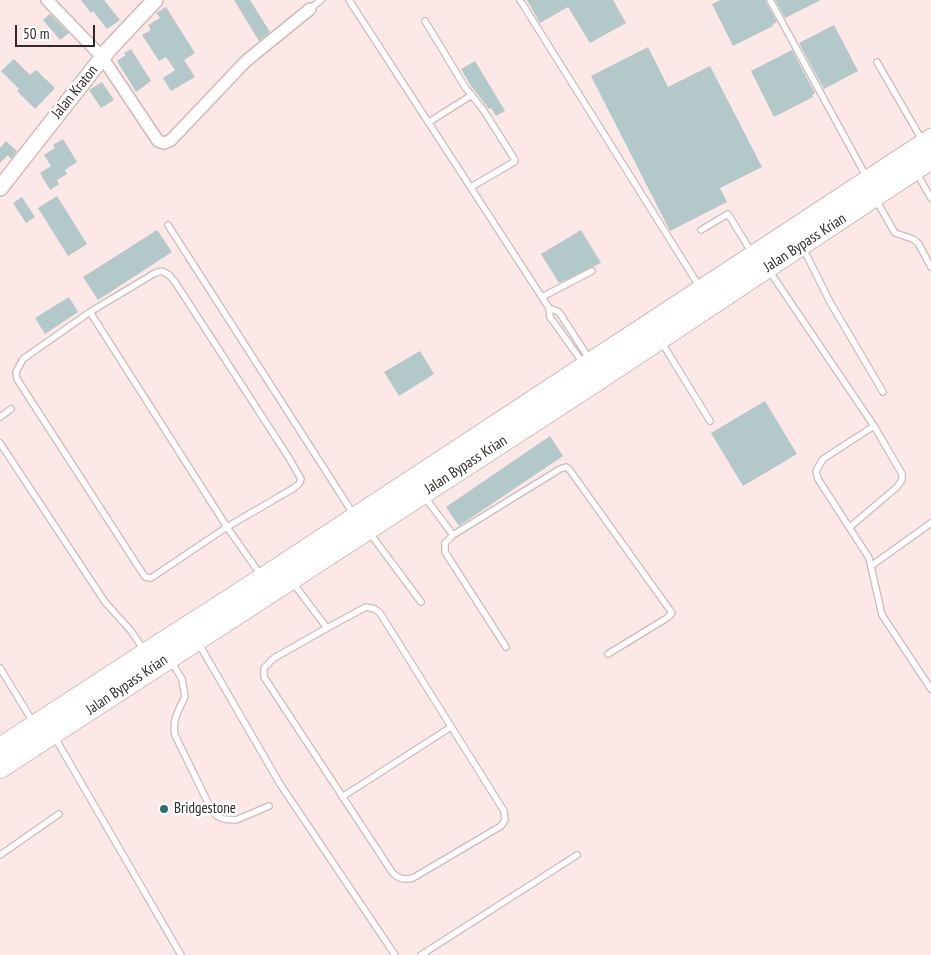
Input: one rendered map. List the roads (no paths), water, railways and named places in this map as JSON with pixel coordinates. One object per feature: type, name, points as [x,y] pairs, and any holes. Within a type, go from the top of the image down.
[{"type":"highway","name":"Jalan Bypass Krian","points":[[0,768],[169,657],[291,580],[361,523],[594,372],[659,339],[761,262],[925,153]]},
{"type":"highway","name":"Jalan Bypass Krian","points":[[0,748],[263,578],[361,523],[422,493],[594,372],[702,290],[802,245],[871,189],[925,153]]},
{"type":"street","points":[[47,0],[102,57],[158,141],[166,142],[171,140],[246,62],[310,9]]},
{"type":"street","name":"Jalan Kraton","points":[[0,188],[102,57],[154,0]]},
{"type":"lane","points":[[310,9],[321,0]]},
{"type":"lane","points":[[359,0],[350,2],[549,308],[550,317],[594,372]]},
{"type":"lane","points":[[520,0],[702,290]]},
{"type":"lane","points":[[770,0],[895,233],[913,239],[918,243],[931,267]]},
{"type":"lane","points":[[425,21],[465,87],[515,160],[471,187]]},
{"type":"lane","points":[[877,62],[925,153],[931,198]]},
{"type":"lane","points":[[429,122],[472,95]]},
{"type":"lane","points":[[701,230],[728,214],[874,426],[902,474],[902,480],[897,487],[850,527]]},
{"type":"lane","points":[[168,225],[361,523],[421,602]]},
{"type":"lane","points":[[802,245],[830,302],[883,392]]},
{"type":"lane","points":[[162,271],[169,274],[176,282],[300,477],[299,484],[227,527],[151,578],[145,577],[17,379],[16,372],[23,359],[90,312],[155,273],[162,271]]},
{"type":"lane","points":[[542,297],[592,271]]},
{"type":"lane","points":[[549,308],[559,312],[594,372]]},
{"type":"lane","points":[[90,312],[227,527],[263,578]]},
{"type":"lane","points":[[659,339],[710,421]]},
{"type":"lane","points":[[0,417],[11,410]]},
{"type":"lane","points":[[874,426],[823,459],[816,471],[818,478],[869,558],[882,615],[931,689]]},
{"type":"lane","points":[[0,443],[105,602],[146,652]]},
{"type":"lane","points":[[506,647],[444,552],[445,543],[453,535],[566,467],[570,469],[672,613],[667,618],[608,654]]},
{"type":"lane","points":[[422,493],[453,535]]},
{"type":"lane","points":[[871,566],[931,523]]},
{"type":"lane","points":[[291,580],[327,628]]},
{"type":"lane","points":[[366,607],[375,609],[380,613],[451,727],[502,805],[505,816],[501,826],[413,878],[401,879],[392,872],[272,690],[264,677],[264,668],[274,658],[366,607]]},
{"type":"lane","points":[[197,640],[280,784],[395,955]]},
{"type":"lane","points":[[169,657],[182,679],[185,698],[175,716],[173,725],[175,735],[212,811],[224,819],[236,820],[269,806]]},
{"type":"lane","points":[[0,670],[35,726]]},
{"type":"lane","points":[[342,797],[451,727]]},
{"type":"lane","points":[[53,734],[181,955]]},
{"type":"lane","points":[[0,855],[59,814]]},
{"type":"lane","points":[[421,955],[577,855]]},
{"type":"place","name":"Bridgestone","points":[[164,809]]}]
